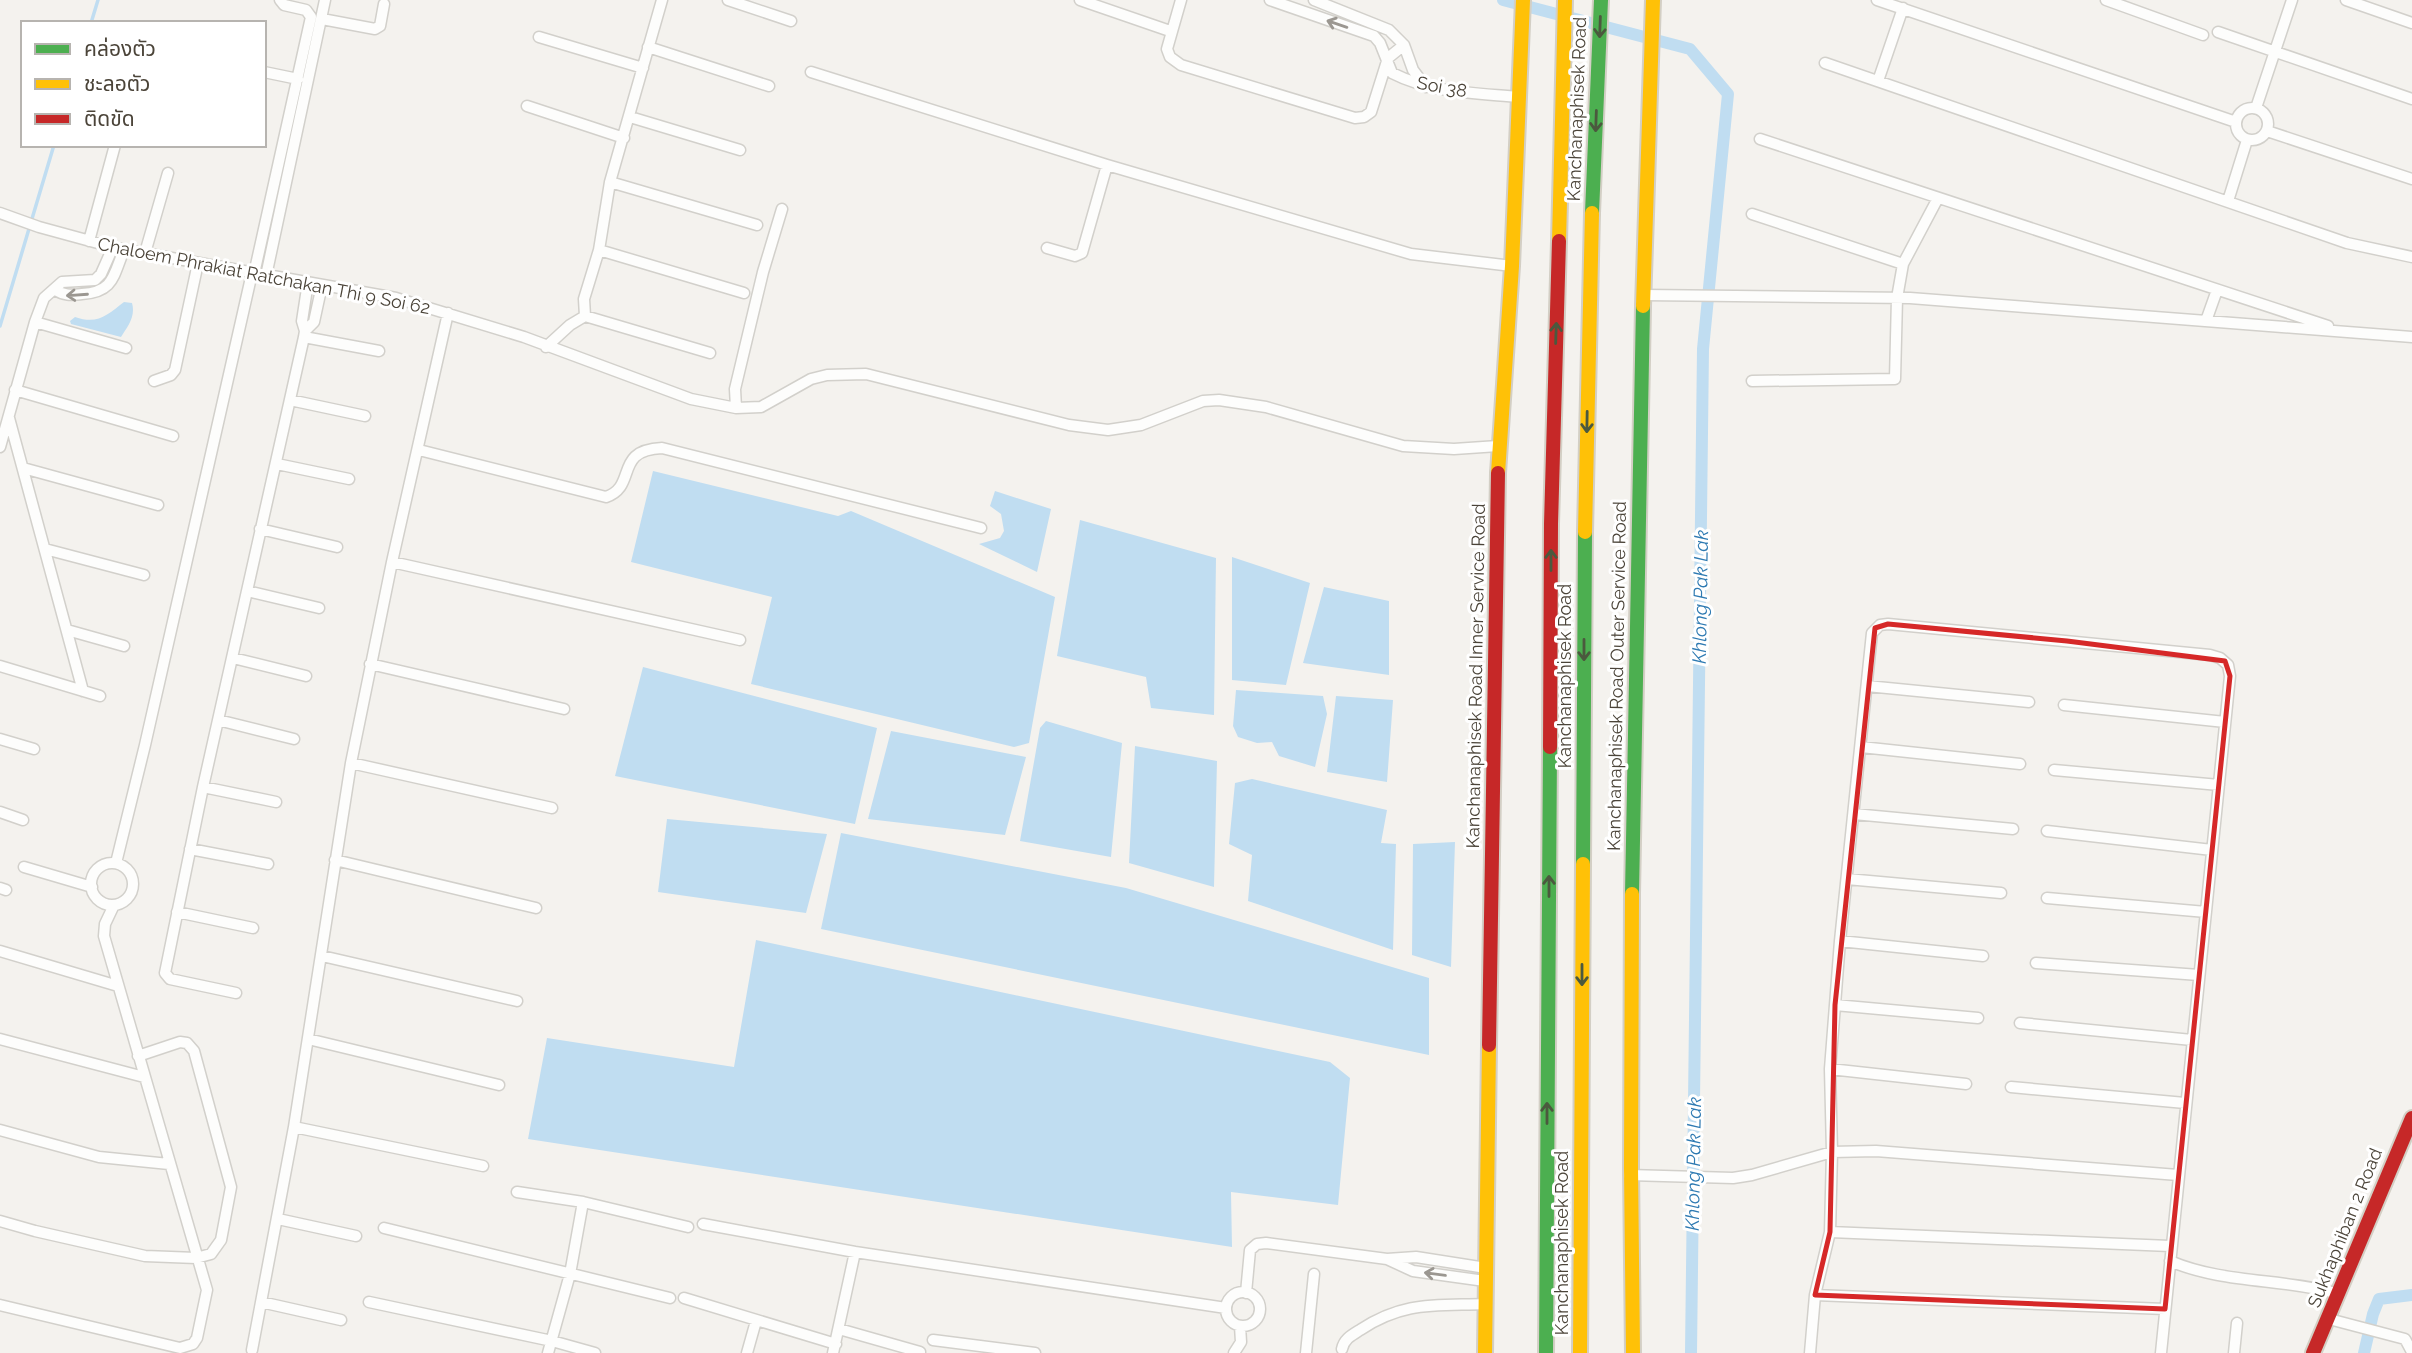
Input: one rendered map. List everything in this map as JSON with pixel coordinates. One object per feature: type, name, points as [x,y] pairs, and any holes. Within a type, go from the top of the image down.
[{"type":"main road","name":"Kanchanaphisek Road Inner Service Road","points":[[1485,1353],[1498,446],[1512,266],[1523,0]]},
{"type":"main road","name":"Kanchanaphisek Road","points":[[1546,1353],[1551,524],[1566,0]]},
{"type":"main road","name":"Kanchanaphisek Road","points":[[1580,1353],[1585,510],[1589,290],[1601,0]]},
{"type":"main road","name":"Kanchanaphisek Road Outer Service Road","points":[[1633,1353],[1629,1175],[1640,402],[1653,5]]},
{"type":"main road","name":"Sukhaphiban 2 Road","points":[[2313,1353],[2411,1121]]},
{"type":"street","points":[[116,863],[311,17],[306,10],[284,5],[280,0]]},
{"type":"street","points":[[266,276],[326,0]]},
{"type":"street","points":[[728,0],[755,4],[791,21]]},
{"type":"street","points":[[1080,0],[1170,31]]},
{"type":"street","points":[[1181,0],[1167,49],[1170,57],[1181,65],[1355,118],[1364,117],[1371,112],[1388,58],[1404,46]]},
{"type":"street","points":[[1270,0],[1374,36],[1380,26]]},
{"type":"street","points":[[1314,0],[1389,30],[1404,46],[1413,70],[1426,87]]},
{"type":"street","points":[[1877,0],[2235,122]]},
{"type":"street","points":[[2106,0],[2203,35]]},
{"type":"street","points":[[2256,108],[2292,0]]},
{"type":"street","points":[[2346,0],[2412,23]]},
{"type":"street","points":[[585,316],[584,299],[599,250],[610,182],[630,117],[659,1]]},
{"type":"street","points":[[322,19],[375,29],[380,26],[384,4]]},
{"type":"street","points":[[1878,81],[1903,8]]},
{"type":"street","points":[[2218,32],[2412,99]]},
{"type":"street","name":"Soi 38","points":[[1374,36],[1388,58],[1392,73],[1426,87],[1519,97]]},
{"type":"street","points":[[539,37],[643,68]]},
{"type":"street","points":[[648,47],[769,86]]},
{"type":"street","points":[[1825,63],[2347,243],[2412,257]]},
{"type":"street","points":[[266,72],[298,79]]},
{"type":"street","points":[[811,72],[1107,165],[1411,254],[1512,266]]},
{"type":"street","points":[[527,106],[624,138]]},
{"type":"street","points":[[2256,108],[2242,111],[2235,122],[2237,131],[2247,140],[2258,139],[2267,131]]},
{"type":"street","points":[[2256,108],[2266,116],[2267,131]]},
{"type":"street","points":[[630,117],[740,150]]},
{"type":"street","points":[[2267,131],[2412,179]]},
{"type":"street","points":[[1760,139],[2344,332]]},
{"type":"street","points":[[2228,201],[2247,140]]},
{"type":"street","points":[[89,241],[114,147]]},
{"type":"street","points":[[1047,248],[1075,256],[1082,253],[1107,165]]},
{"type":"street","points":[[145,253],[168,173]]},
{"type":"street","points":[[610,182],[757,225]]},
{"type":"street","points":[[1752,381],[1895,379],[1896,298],[1903,264],[1938,198]]},
{"type":"street","points":[[736,408],[735,389],[763,272],[782,209]]},
{"type":"street","name":"Chaloem Phrakiat Ratchakan Thi 9 Soi 62","points":[[0,212],[39,227],[124,250],[396,298],[524,337],[691,399],[736,408],[761,407],[811,379],[827,374],[866,374],[1069,425],[1108,430],[1141,425],[1203,401],[1219,400],[1266,407],[1403,446],[1454,449],[1498,446]]},
{"type":"street","points":[[1752,214],[1903,264]]},
{"type":"street","points":[[0,447],[44,298],[62,282],[95,280],[101,274],[113,247]]},
{"type":"street","points":[[55,290],[64,295],[103,291],[109,284],[124,250]]},
{"type":"street","points":[[599,250],[744,293]]},
{"type":"street","points":[[154,381],[171,375],[175,370],[198,263]]},
{"type":"street","points":[[236,993],[167,977],[166,964],[260,529],[277,464],[304,334],[302,321],[308,282]]},
{"type":"street","points":[[304,334],[314,322],[322,285]]},
{"type":"street","points":[[2206,321],[2217,290]]},
{"type":"street","points":[[1644,295],[1896,298],[2412,337]]},
{"type":"street","points":[[252,1350],[294,1126],[351,764],[391,562],[419,450],[448,313]]},
{"type":"street","points":[[546,347],[570,325],[585,316],[710,353]]},
{"type":"street","points":[[35,322],[126,348]]},
{"type":"street","points":[[304,334],[379,351]]},
{"type":"street","points":[[15,390],[173,436]]},
{"type":"street","points":[[290,400],[365,416]]},
{"type":"street","points":[[9,418],[83,691]]},
{"type":"street","points":[[419,450],[606,497],[616,493],[636,455],[649,449],[662,448],[981,528]]},
{"type":"street","points":[[277,464],[349,479]]},
{"type":"street","points":[[23,468],[159,505]]},
{"type":"street","points":[[260,529],[337,547]]},
{"type":"street","points":[[45,549],[144,575]]},
{"type":"street","points":[[391,562],[740,640]]},
{"type":"street","points":[[247,591],[319,608]]},
{"type":"street","points":[[1810,1353],[1815,1295],[1830,1233],[1830,1069],[1840,942],[1872,633],[1880,625],[1888,624],[2210,655],[2225,661],[2230,676],[2161,1353]]},
{"type":"street","points":[[67,630],[124,646]]},
{"type":"street","points":[[233,657],[306,676]]},
{"type":"street","points":[[370,664],[564,709]]},
{"type":"street","points":[[0,666],[100,696]]},
{"type":"street","points":[[1867,685],[2029,702]]},
{"type":"street","points":[[2064,705],[2225,722]]},
{"type":"street","points":[[218,720],[294,739]]},
{"type":"street","points":[[0,739],[34,750]]},
{"type":"street","points":[[1861,747],[2020,764]]},
{"type":"street","points":[[351,764],[552,808]]},
{"type":"street","points":[[2054,770],[2219,785]]},
{"type":"street","points":[[203,787],[276,802]]},
{"type":"street","points":[[0,812],[23,820]]},
{"type":"street","points":[[1854,814],[2013,829]]},
{"type":"street","points":[[2047,831],[2212,850]]},
{"type":"street","points":[[190,849],[268,864]]},
{"type":"street","points":[[335,860],[536,908]]},
{"type":"street","points":[[24,867],[92,887],[102,902],[114,905],[126,900],[133,888],[127,869],[116,863],[103,865],[98,869],[94,874],[92,887]]},
{"type":"street","points":[[1847,879],[2001,892]]},
{"type":"street","points":[[2047,898],[2206,912]]},
{"type":"street","points":[[0,1305],[180,1348],[193,1344],[197,1338],[206,1290],[104,936],[105,924],[114,905]]},
{"type":"street","points":[[177,912],[253,928]]},
{"type":"street","points":[[1840,942],[1983,956]]},
{"type":"street","points":[[0,951],[118,986]]},
{"type":"street","points":[[322,956],[517,1001]]},
{"type":"street","points":[[2036,962],[2199,975]]},
{"type":"street","points":[[1835,1005],[1978,1018]]},
{"type":"street","points":[[2020,1023],[2192,1040]]},
{"type":"street","points":[[0,1039],[144,1077]]},
{"type":"street","points":[[308,1039],[499,1085]]},
{"type":"street","points":[[0,1221],[145,1256],[197,1258],[211,1254],[221,1240],[231,1186],[194,1051],[187,1043],[180,1042],[138,1056]]},
{"type":"street","points":[[1830,1069],[1966,1084]]},
{"type":"street","points":[[2011,1087],[2185,1103]]},
{"type":"street","points":[[294,1126],[483,1166]]},
{"type":"street","points":[[0,1130],[99,1157],[169,1164]]},
{"type":"street","points":[[1629,1175],[1752,1175],[1832,1152],[1876,1151],[2178,1175]]},
{"type":"street","points":[[517,1192],[583,1202],[688,1227]]},
{"type":"street","points":[[548,1353],[570,1274],[583,1202]]},
{"type":"street","points":[[278,1219],[356,1236]]},
{"type":"street","points":[[703,1224],[855,1252],[1226,1308]]},
{"type":"street","points":[[384,1228],[670,1298]]},
{"type":"street","points":[[1830,1233],[2171,1246]]},
{"type":"street","points":[[1246,1293],[1250,1250],[1257,1244],[1276,1243],[1387,1259],[1413,1271],[1485,1274]]},
{"type":"street","points":[[684,1298],[834,1349],[855,1252]]},
{"type":"street","points":[[2169,1262],[2211,1275],[2314,1287],[2339,1294]]},
{"type":"street","points":[[1306,1353],[1314,1274]]},
{"type":"street","points":[[1246,1293],[1256,1299],[1259,1314],[1255,1321],[1240,1326],[1227,1316],[1226,1308],[1234,1295],[1246,1293]]},
{"type":"street","points":[[1815,1295],[2165,1309]]},
{"type":"street","points":[[261,1302],[341,1321]]},
{"type":"street","points":[[369,1302],[552,1341],[595,1353]]},
{"type":"street","points":[[1342,1349],[1343,1342],[1353,1334],[1391,1312],[1407,1308],[1485,1304]]},
{"type":"street","points":[[2329,1318],[2379,1334],[2408,1336],[2412,1352]]},
{"type":"street","points":[[747,1353],[756,1321]]},
{"type":"street","points":[[2234,1353],[2237,1323]]},
{"type":"street","points":[[1234,1353],[1241,1342],[1240,1326]]},
{"type":"street","points":[[839,1329],[920,1352]]},
{"type":"street","points":[[933,1340],[1035,1353]]},
{"type":"highlighted area","points":[[1888,624],[2067,641],[2225,661],[2230,676],[2165,1309],[1815,1295],[1830,1232],[1835,1005],[1875,628]]},
{"type":"water","points":[[124,302],[132,303],[133,313],[121,337],[71,324],[70,321],[75,317],[90,320],[102,317]]},
{"type":"water","points":[[653,471],[838,516],[851,511],[1055,597],[1029,743],[1014,747],[751,684],[772,597],[631,562]]},
{"type":"water","points":[[995,491],[1051,509],[1037,572],[979,544],[1000,538],[1004,531],[1001,514],[990,506]]},
{"type":"water","points":[[1080,520],[1216,558],[1214,715],[1151,708],[1146,677],[1057,656]]},
{"type":"water","points":[[1232,557],[1310,583],[1286,685],[1232,680]]},
{"type":"water","points":[[1324,587],[1389,601],[1389,675],[1303,663]]},
{"type":"water","points":[[643,667],[877,728],[855,824],[615,776]]},
{"type":"water","points":[[1236,690],[1323,696],[1327,714],[1315,767],[1279,756],[1272,742],[1257,743],[1238,737],[1233,726]]},
{"type":"water","points":[[1336,696],[1393,700],[1387,782],[1327,772]]},
{"type":"water","points":[[1046,721],[1122,743],[1111,857],[1020,841],[1040,728]]},
{"type":"water","points":[[891,731],[1026,757],[1005,835],[868,819]]},
{"type":"water","points":[[1135,746],[1217,761],[1214,887],[1129,863]]},
{"type":"water","points":[[1252,779],[1387,810],[1381,843],[1396,844],[1393,950],[1248,901],[1252,855],[1229,844],[1235,783]]},
{"type":"water","points":[[667,819],[827,834],[806,913],[658,892]]},
{"type":"water","points":[[841,833],[1126,888],[1429,978],[1429,1055],[821,929]]},
{"type":"water","points":[[1455,842],[1451,967],[1412,955],[1413,844]]},
{"type":"water","points":[[756,940],[1330,1062],[1350,1078],[1338,1205],[1231,1192],[1232,1247],[528,1139],[547,1038],[734,1067]]},
{"type":"waterway","points":[[92,21],[98,0]]},
{"type":"waterway","name":"Khlong Pak Lak","points":[[1503,0],[1690,49],[1728,94],[1703,349],[1691,1353]]},
{"type":"waterway","points":[[0,326],[53,147]]},
{"type":"waterway","points":[[2364,1353],[2379,1299],[2412,1295]]},
{"type":"traffic: fast","points":[[1592,213],[1601,0]]},
{"type":"traffic: fast","points":[[1632,894],[1643,306]]},
{"type":"traffic: fast","points":[[1583,864],[1585,532]]},
{"type":"traffic: fast","points":[[1546,1353],[1550,747]]},
{"type":"traffic: slow","points":[[1498,473],[1512,266],[1523,0]]},
{"type":"traffic: slow","points":[[1559,241],[1565,0]]},
{"type":"traffic: slow","points":[[1643,306],[1653,0]]},
{"type":"traffic: slow","points":[[1585,532],[1592,213]]},
{"type":"traffic: slow","points":[[1580,1353],[1583,864]]},
{"type":"traffic: slow","points":[[1632,894],[1633,1353]]},
{"type":"traffic: slow","points":[[1485,1353],[1489,1045]]},
{"type":"traffic: jam","points":[[1550,747],[1551,524],[1559,241]]},
{"type":"traffic: jam","points":[[1489,1045],[1498,473]]},
{"type":"traffic: jam","points":[[2313,1353],[2412,1118]]}]
